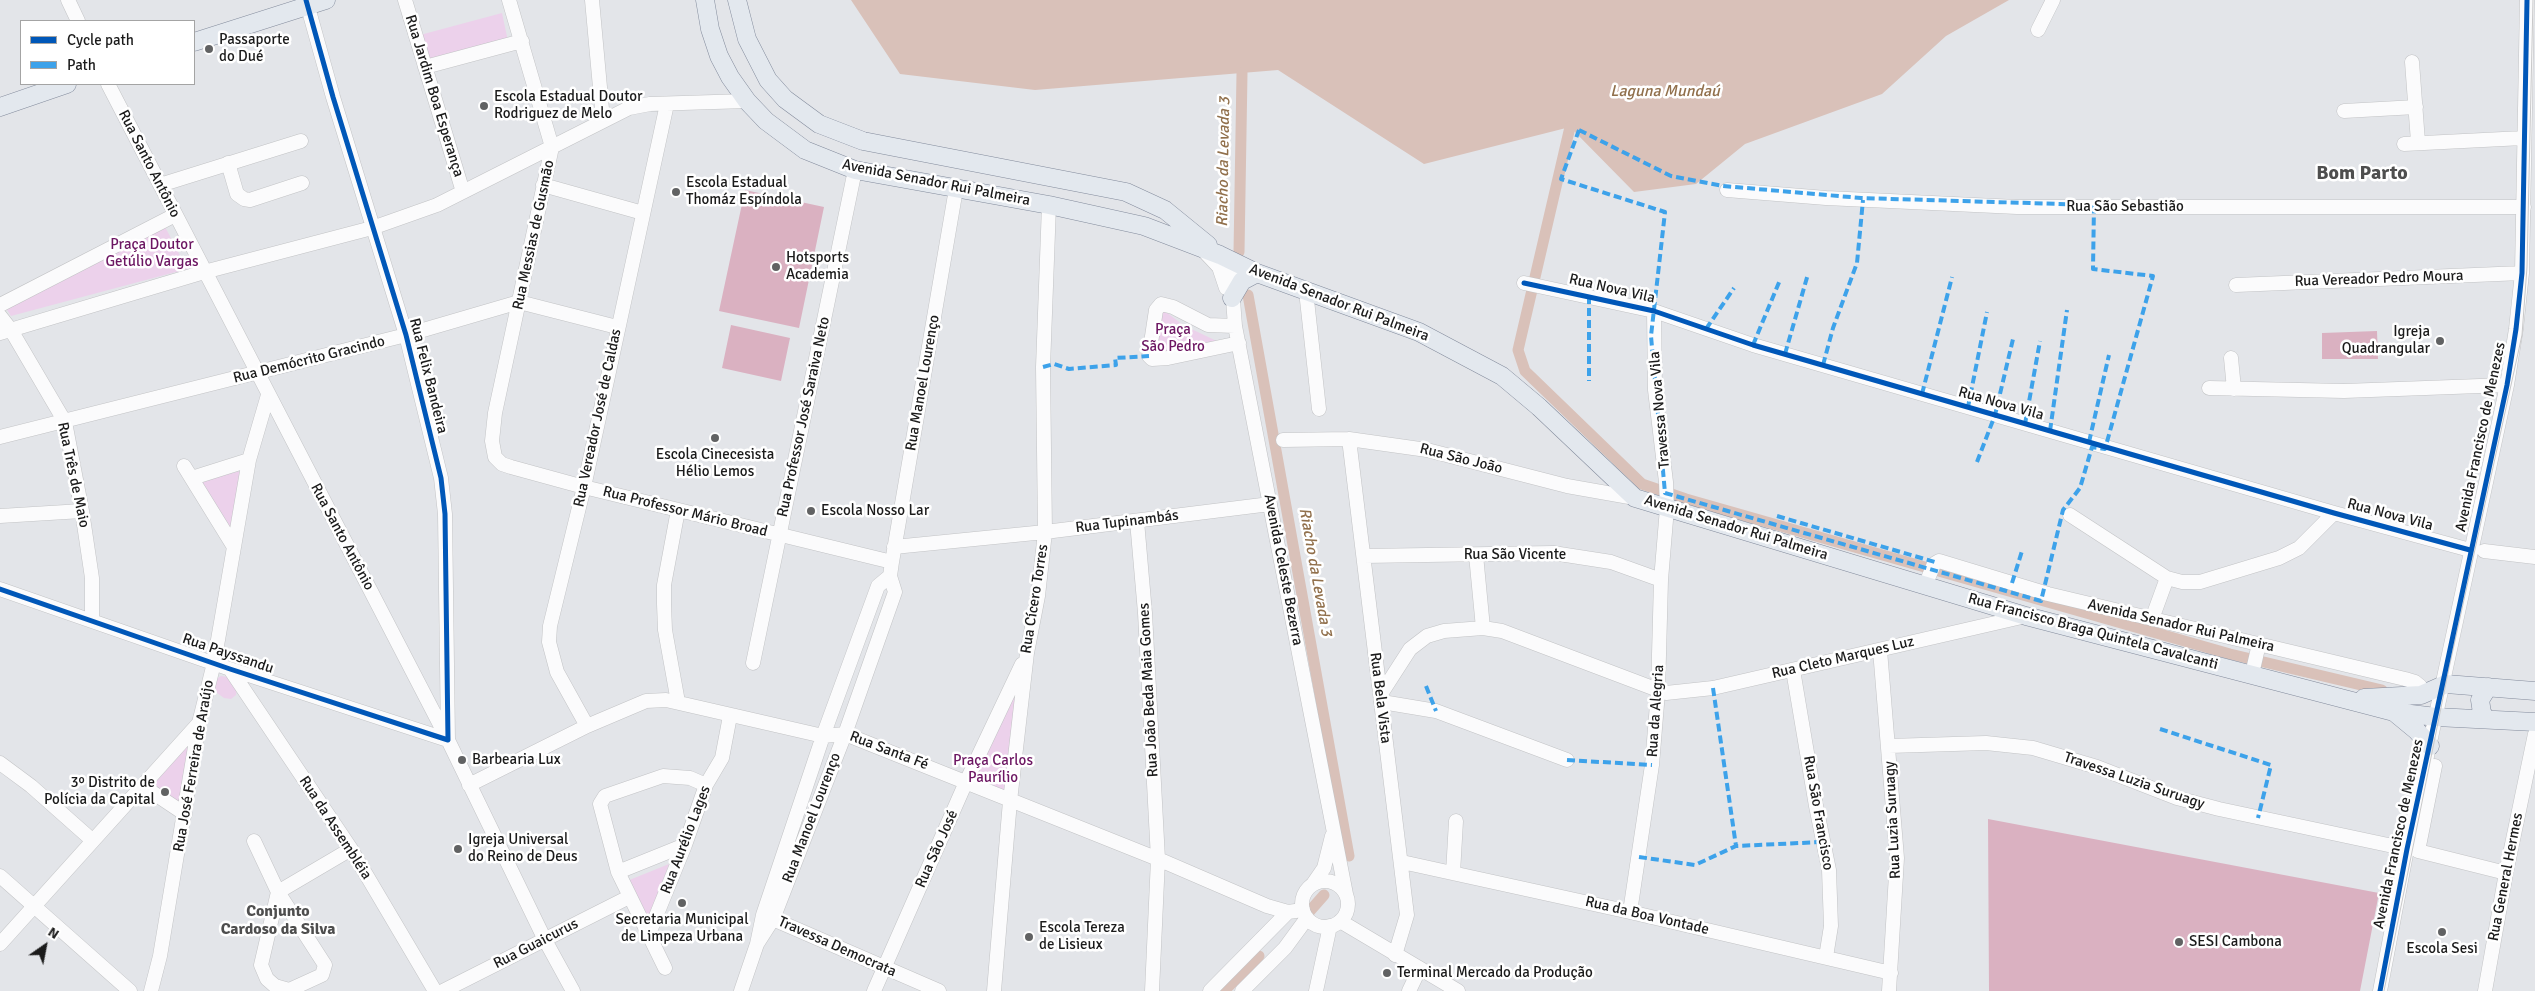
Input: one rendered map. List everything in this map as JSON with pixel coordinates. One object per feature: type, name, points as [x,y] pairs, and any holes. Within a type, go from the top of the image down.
[{"type":"main road","points":[[195,42],[307,3],[326,0]]},
{"type":"main road","name":"Avenida Senador Rui Palmeira","points":[[705,0],[710,29],[719,56],[747,101],[766,121],[805,150],[855,170],[1049,205],[1144,226],[1225,257],[1257,273],[1419,332],[1502,376],[1539,407],[1635,498],[1667,506],[1845,562]]},
{"type":"main road","name":"Avenida Senador Rui Palmeira","points":[[737,0],[747,39],[755,58],[768,80],[786,99],[819,124],[841,134],[912,152],[1126,192],[1165,210],[1225,257]]},
{"type":"main road","points":[[0,107],[64,85]]},
{"type":"main road","points":[[906,180],[913,167],[912,152]]},
{"type":"main road","points":[[934,185],[931,169],[940,156]]},
{"type":"main road","points":[[1232,303],[1242,281],[1257,273]]},
{"type":"main road","name":"Rua Francisco Braga Quintela Cavalcanti","points":[[1845,562],[1930,572],[2026,616],[2253,670],[2394,712]]},
{"type":"main road","points":[[2342,698],[2421,695],[2443,686],[2457,684],[2535,691]]},
{"type":"main road","points":[[2486,718],[2480,707],[2480,700],[2488,687]]},
{"type":"main road","points":[[2394,712],[2535,722]]},
{"type":"main road","points":[[2394,712],[2417,731],[2430,746]]},
{"type":"street","points":[[68,0],[78,20]]},
{"type":"street","name":"Rua Jardim Boa Esperança","points":[[405,0],[463,192]]},
{"type":"street","name":"Rua Messias de Gusmão","points":[[496,413],[552,147],[509,0]]},
{"type":"street","points":[[592,0],[603,120]]},
{"type":"street","points":[[2038,30],[2053,0]]},
{"type":"street","name":"Avenida Francisco de Menezes","points":[[2380,991],[2412,850],[2430,746],[2440,716],[2443,686],[2470,550],[2507,385],[2522,273],[2527,0]]},
{"type":"street","name":"Rua Felix Bandeira","points":[[307,3],[372,228],[406,335],[441,478],[446,514],[448,740]]},
{"type":"street","points":[[425,67],[522,41]]},
{"type":"street","points":[[2412,62],[2416,107],[2411,143],[2523,138]]},
{"type":"street","name":"Rua Santo Antônio","points":[[109,85],[433,710],[545,940],[573,991]]},
{"type":"street","points":[[5,331],[204,272],[372,228],[437,205],[603,120],[638,105],[747,101]]},
{"type":"street","name":"Rua Vereador José de Caldas","points":[[587,726],[557,672],[549,642],[550,626],[584,487],[617,327],[667,104]]},
{"type":"street","points":[[2344,111],[2416,107]]},
{"type":"street","points":[[160,185],[301,141]]},
{"type":"street","points":[[228,163],[237,194],[244,199],[250,200],[302,183]]},
{"type":"street","name":"Rua Professor José Saraiva Neto","points":[[753,663],[855,170]]},
{"type":"street","points":[[543,185],[643,213]]},
{"type":"street","name":"Rua Manoel Lourenço","points":[[741,991],[757,944],[845,734],[895,592],[891,569],[894,547],[956,189]]},
{"type":"street","name":"Rua São Sebastião","points":[[1727,190],[1826,198],[2017,207],[2524,207]]},
{"type":"street","name":"Rua Cícero Torres","points":[[994,991],[1010,801],[1027,653],[1046,532],[1042,367],[1049,205]]},
{"type":"street","points":[[0,305],[175,215]]},
{"type":"street","name":"Avenida Celeste Bezerra","points":[[1202,249],[1219,267],[1232,303]]},
{"type":"street","name":"Avenida Celeste Bezerra","points":[[1225,257],[1235,326],[1346,894]]},
{"type":"street","name":"Rua Vereador Pedro Moura","points":[[2236,285],[2522,273]]},
{"type":"street","name":"Rua Nova Vila","points":[[1530,284],[1654,311],[1753,345],[2334,513],[2470,550]]},
{"type":"street","points":[[1306,290],[1319,409]]},
{"type":"street","points":[[519,302],[617,327]]},
{"type":"street","name":"Rua Demócrito Gracindo","points":[[0,437],[406,335],[519,302]]},
{"type":"street","points":[[1235,326],[1208,325],[1173,306],[1161,304],[1156,310],[1149,356],[1152,359],[1168,358],[1239,343]]},
{"type":"street","name":"Travessa Nova Vila","points":[[1654,311],[1656,390],[1667,506]]},
{"type":"street","name":"Rua Três de Maio","points":[[0,316],[5,331],[65,422],[82,511],[92,578],[92,620]]},
{"type":"street","points":[[2231,358],[2234,389]]},
{"type":"street","points":[[2209,388],[2344,391],[2507,385]]},
{"type":"street","name":"Rua José Ferreira de Araújo","points":[[151,991],[160,956],[199,723],[214,663],[249,460],[268,395]]},
{"type":"street","name":"Rua Professor Mário Broad","points":[[496,413],[492,441],[498,460],[511,467],[779,535],[891,569]]},
{"type":"street","name":"Rua São João","points":[[1284,440],[1349,439],[1427,450],[1567,486],[1635,498]]},
{"type":"street","name":"Rua Bela Vista","points":[[1349,439],[1407,915],[1395,955]]},
{"type":"street","points":[[234,547],[188,472],[249,460]]},
{"type":"street","name":"Rua Tupinambás","points":[[894,547],[1046,532],[1270,504]]},
{"type":"street","name":"Rua da Alegria","points":[[1630,912],[1650,795],[1658,692],[1661,580],[1667,506]]},
{"type":"street","points":[[678,510],[665,576],[664,604],[665,630],[678,702]]},
{"type":"street","points":[[0,516],[82,511]]},
{"type":"street","points":[[2070,515],[2167,578],[2182,582],[2200,582],[2280,558],[2299,548],[2334,513]]},
{"type":"street","name":"Rua João Beda Maia Gomes","points":[[1137,521],[1146,623],[1158,859],[1152,991]]},
{"type":"street","points":[[2484,551],[2535,558]]},
{"type":"street","name":"Rua São Vicente","points":[[1364,556],[1553,553],[1586,556],[1611,562],[1661,580]]},
{"type":"street","points":[[1476,555],[1483,628]]},
{"type":"street","name":"Avenida Senador Rui Palmeira","points":[[1930,572],[1939,561],[2048,594],[2152,619],[2258,648],[2415,682],[2420,686],[2421,695]]},
{"type":"street","name":"Rua Manoel Lourenço","points":[[768,917],[823,736],[878,586],[891,569]]},
{"type":"street","points":[[2152,619],[2167,578]]},
{"type":"street","name":"Rua Payssandu","points":[[0,588],[230,669],[448,740]]},
{"type":"street","name":"Rua Cleto Marques Luz","points":[[1658,692],[1673,693],[1713,688],[2026,616]]},
{"type":"street","points":[[1567,760],[1436,711],[1382,698],[1410,649],[1418,641],[1444,631],[1483,628],[1502,632],[1585,661],[1658,692]]},
{"type":"street","points":[[2253,670],[2258,648]]},
{"type":"street","name":"Rua Luzia Suruagy","points":[[1880,650],[1898,858],[1889,991]]},
{"type":"street","name":"Rua São José","points":[[874,991],[966,782],[1027,653]]},
{"type":"street","name":"Rua da Assembléia","points":[[230,669],[351,849],[435,991]]},
{"type":"street","name":"Rua São Francisco","points":[[1793,670],[1829,870],[1832,926],[1826,957]]},
{"type":"street","name":"Rua Santa Fé","points":[[469,785],[587,726],[646,701],[666,700],[823,736],[845,734],[1158,859],[1267,906],[1288,912],[1305,914]]},
{"type":"street","points":[[433,710],[441,713],[448,707]]},
{"type":"street","name":"Rua Aurélio Lages","points":[[648,936],[685,845],[706,785],[722,758],[730,716]]},
{"type":"street","points":[[2412,850],[2440,716]]},
{"type":"street","points":[[0,944],[199,723]]},
{"type":"street","name":"Rua General Hermes","points":[[2484,991],[2535,734]]},
{"type":"street","name":"Travessa Luzia Suruagy","points":[[1889,746],[1986,743],[2034,748],[2096,767],[2177,798],[2219,809],[2412,850],[2506,873]]},
{"type":"street","points":[[0,763],[31,786],[92,840]]},
{"type":"street","points":[[665,968],[618,872],[601,815],[601,800],[640,783],[663,776],[690,778],[706,785]]},
{"type":"street","points":[[143,786],[185,814]]},
{"type":"street","points":[[1453,873],[1456,821]]},
{"type":"street","name":"Avenida Celeste Bezerra","points":[[1313,884],[1324,868],[1333,833]]},
{"type":"street","points":[[254,841],[278,892],[325,964],[322,975],[297,988],[281,989],[262,972],[261,965],[278,892],[351,849]]},
{"type":"street","points":[[618,872],[685,845]]},
{"type":"street","name":"Rua da Boa Vontade","points":[[1402,862],[1630,912],[1891,973]]},
{"type":"street","points":[[0,876],[130,991]]},
{"type":"street","points":[[1242,991],[1285,948],[1305,914],[1304,895],[1313,884],[1320,881],[1335,883],[1346,894],[1347,909],[1335,924],[1316,991]]},
{"type":"street","name":"Rua Guaicurus","points":[[443,991],[629,897]]},
{"type":"street","points":[[1210,991],[1288,912]]},
{"type":"street","points":[[1305,914],[1318,925],[1335,924],[1458,991]]},
{"type":"street","name":"Travessa Democrata","points":[[768,917],[884,969],[939,991]]},
{"type":"street","points":[[1409,991],[1420,970]]},
{"type":"green space","points":[[502,13],[509,46],[430,71],[420,35]]},
{"type":"green space","name":"Praça Doutor Getúlio Vargas","points":[[162,221],[187,269],[11,316],[4,305]]},
{"type":"green space","name":"Praça São Pedro","points":[[1161,308],[1183,325],[1225,345],[1151,361]]},
{"type":"green space","points":[[240,471],[231,533],[199,482]]},
{"type":"green space","points":[[221,676],[228,677],[237,689],[236,695],[231,699],[224,698],[213,690],[216,679]]},
{"type":"green space","name":"Praça Carlos Paurílio","points":[[1020,677],[1008,793],[971,779]]},
{"type":"green space","points":[[190,739],[181,806],[148,785]]},
{"type":"green space","points":[[669,864],[644,931],[622,883]]},
{"type":"shaded area","points":[[745,190],[824,207],[799,328],[719,311]]},
{"type":"shaded area","points":[[731,325],[790,338],[781,381],[722,368]]},
{"type":"shaded area","points":[[2377,331],[2378,359],[2322,359],[2322,333]]},
{"type":"shaded area","name":"SESI Cambona","points":[[1988,819],[2379,893],[2360,991],[1989,991]]},
{"type":"water","name":"Laguna Mundaú","points":[[851,0],[2009,0],[1946,36],[1882,94],[1745,144],[1696,184],[1634,192],[1570,127],[1424,164],[1278,70],[1035,90],[900,74]]},
{"type":"waterway","name":"Riacho da Levada 3","points":[[1239,252],[1242,73]]},
{"type":"waterway","points":[[1570,127],[1518,350],[1525,371],[1642,484],[1686,499],[2230,654],[2382,690]]},
{"type":"waterway","name":"Riacho da Levada 3","points":[[1248,295],[1349,856]]},
{"type":"waterway","name":"Riacho da Levada 3","points":[[1309,912],[1324,895]]},
{"type":"waterway","name":"Riacho da Levada 3","points":[[1224,991],[1259,956]]},
{"type":"tram line","points":[[2384,991],[2449,668],[2522,335],[2527,267],[2533,0]]},
{"type":"marked path","points":[[1579,130],[1671,176],[1723,186],[1861,198],[2094,205],[2093,269],[2153,276],[2105,449],[2092,447],[2080,488],[2063,510],[2041,601],[1665,493],[1651,336],[1665,212],[1561,179],[1579,130]]},
{"type":"marked path","points":[[1823,365],[1833,328],[1857,263],[1863,200]]},
{"type":"marked path","points":[[1785,354],[1808,274]]},
{"type":"marked path","points":[[1922,394],[1952,277]]},
{"type":"marked path","points":[[1753,345],[1780,280]]},
{"type":"marked path","points":[[1706,329],[1734,288]]},
{"type":"marked path","points":[[1589,296],[1589,381]]},
{"type":"marked path","points":[[2050,431],[2067,310]]},
{"type":"marked path","points":[[1968,407],[1987,312]]},
{"type":"marked path","points":[[1977,462],[1995,415],[2013,339]]},
{"type":"marked path","points":[[2025,424],[2040,341]]},
{"type":"marked path","points":[[2089,442],[2109,355]]},
{"type":"marked path","points":[[1043,367],[1054,364],[1069,369],[1116,365],[1115,358],[1149,356]]},
{"type":"marked path","points":[[1777,516],[1935,562]]},
{"type":"marked path","points":[[2012,583],[2022,551]]},
{"type":"marked path","points":[[1426,686],[1436,711]]},
{"type":"marked path","points":[[1713,688],[1736,846]]},
{"type":"marked path","points":[[2160,729],[2271,765],[2258,818]]},
{"type":"marked path","points":[[1567,760],[1652,765]]},
{"type":"marked path","points":[[1639,857],[1695,865],[1736,846],[1822,842]]},
{"type":"cycle path","points":[[0,589],[230,669],[448,740],[445,514],[441,478],[406,335],[333,97],[306,0]]},
{"type":"cycle path","points":[[2380,991],[2407,849],[2507,385],[2516,329],[2522,273],[2527,0]]},
{"type":"cycle path","points":[[1524,283],[1654,311],[1753,345],[2334,513],[2470,550]]},
{"type":"place","name":"Passaporte do Dué","points":[[209,49]]},
{"type":"place","name":"Escola Estadual Doutor Rodriguez de Melo","points":[[484,106]]},
{"type":"place","name":"Escola Estadual Thomáz Espíndola","points":[[676,192]]},
{"type":"place","name":"Hotsports Academia","points":[[776,267]]},
{"type":"place","name":"Igreja Quadrangular","points":[[2440,341]]},
{"type":"place","name":"Escola Cinecesista Hélio Lemos","points":[[715,438]]},
{"type":"place","name":"Escola Nosso Lar","points":[[811,511]]},
{"type":"place","name":"Barbearia Lux","points":[[462,760]]},
{"type":"place","name":"3º Distrito de Polícia da Capital","points":[[165,792]]},
{"type":"place","name":"Igreja Universal do Reino de Deus","points":[[458,849]]},
{"type":"place","name":"Secretaria Municipal de Limpeza Urbana","points":[[682,903]]},
{"type":"place","name":"Escola Sesi","points":[[2442,932]]},
{"type":"place","name":"Escola Tereza de Lisieux","points":[[1029,937]]},
{"type":"place","name":"SESI Cambona","points":[[2179,942]]},
{"type":"place","name":"Terminal Mercado da Produção","points":[[1387,973]]},
{"type":"district","name":"Bom Parto","points":[[2362,174]]},
{"type":"district","name":"Conjunto Cardoso da Silva","points":[[278,921]]}]
